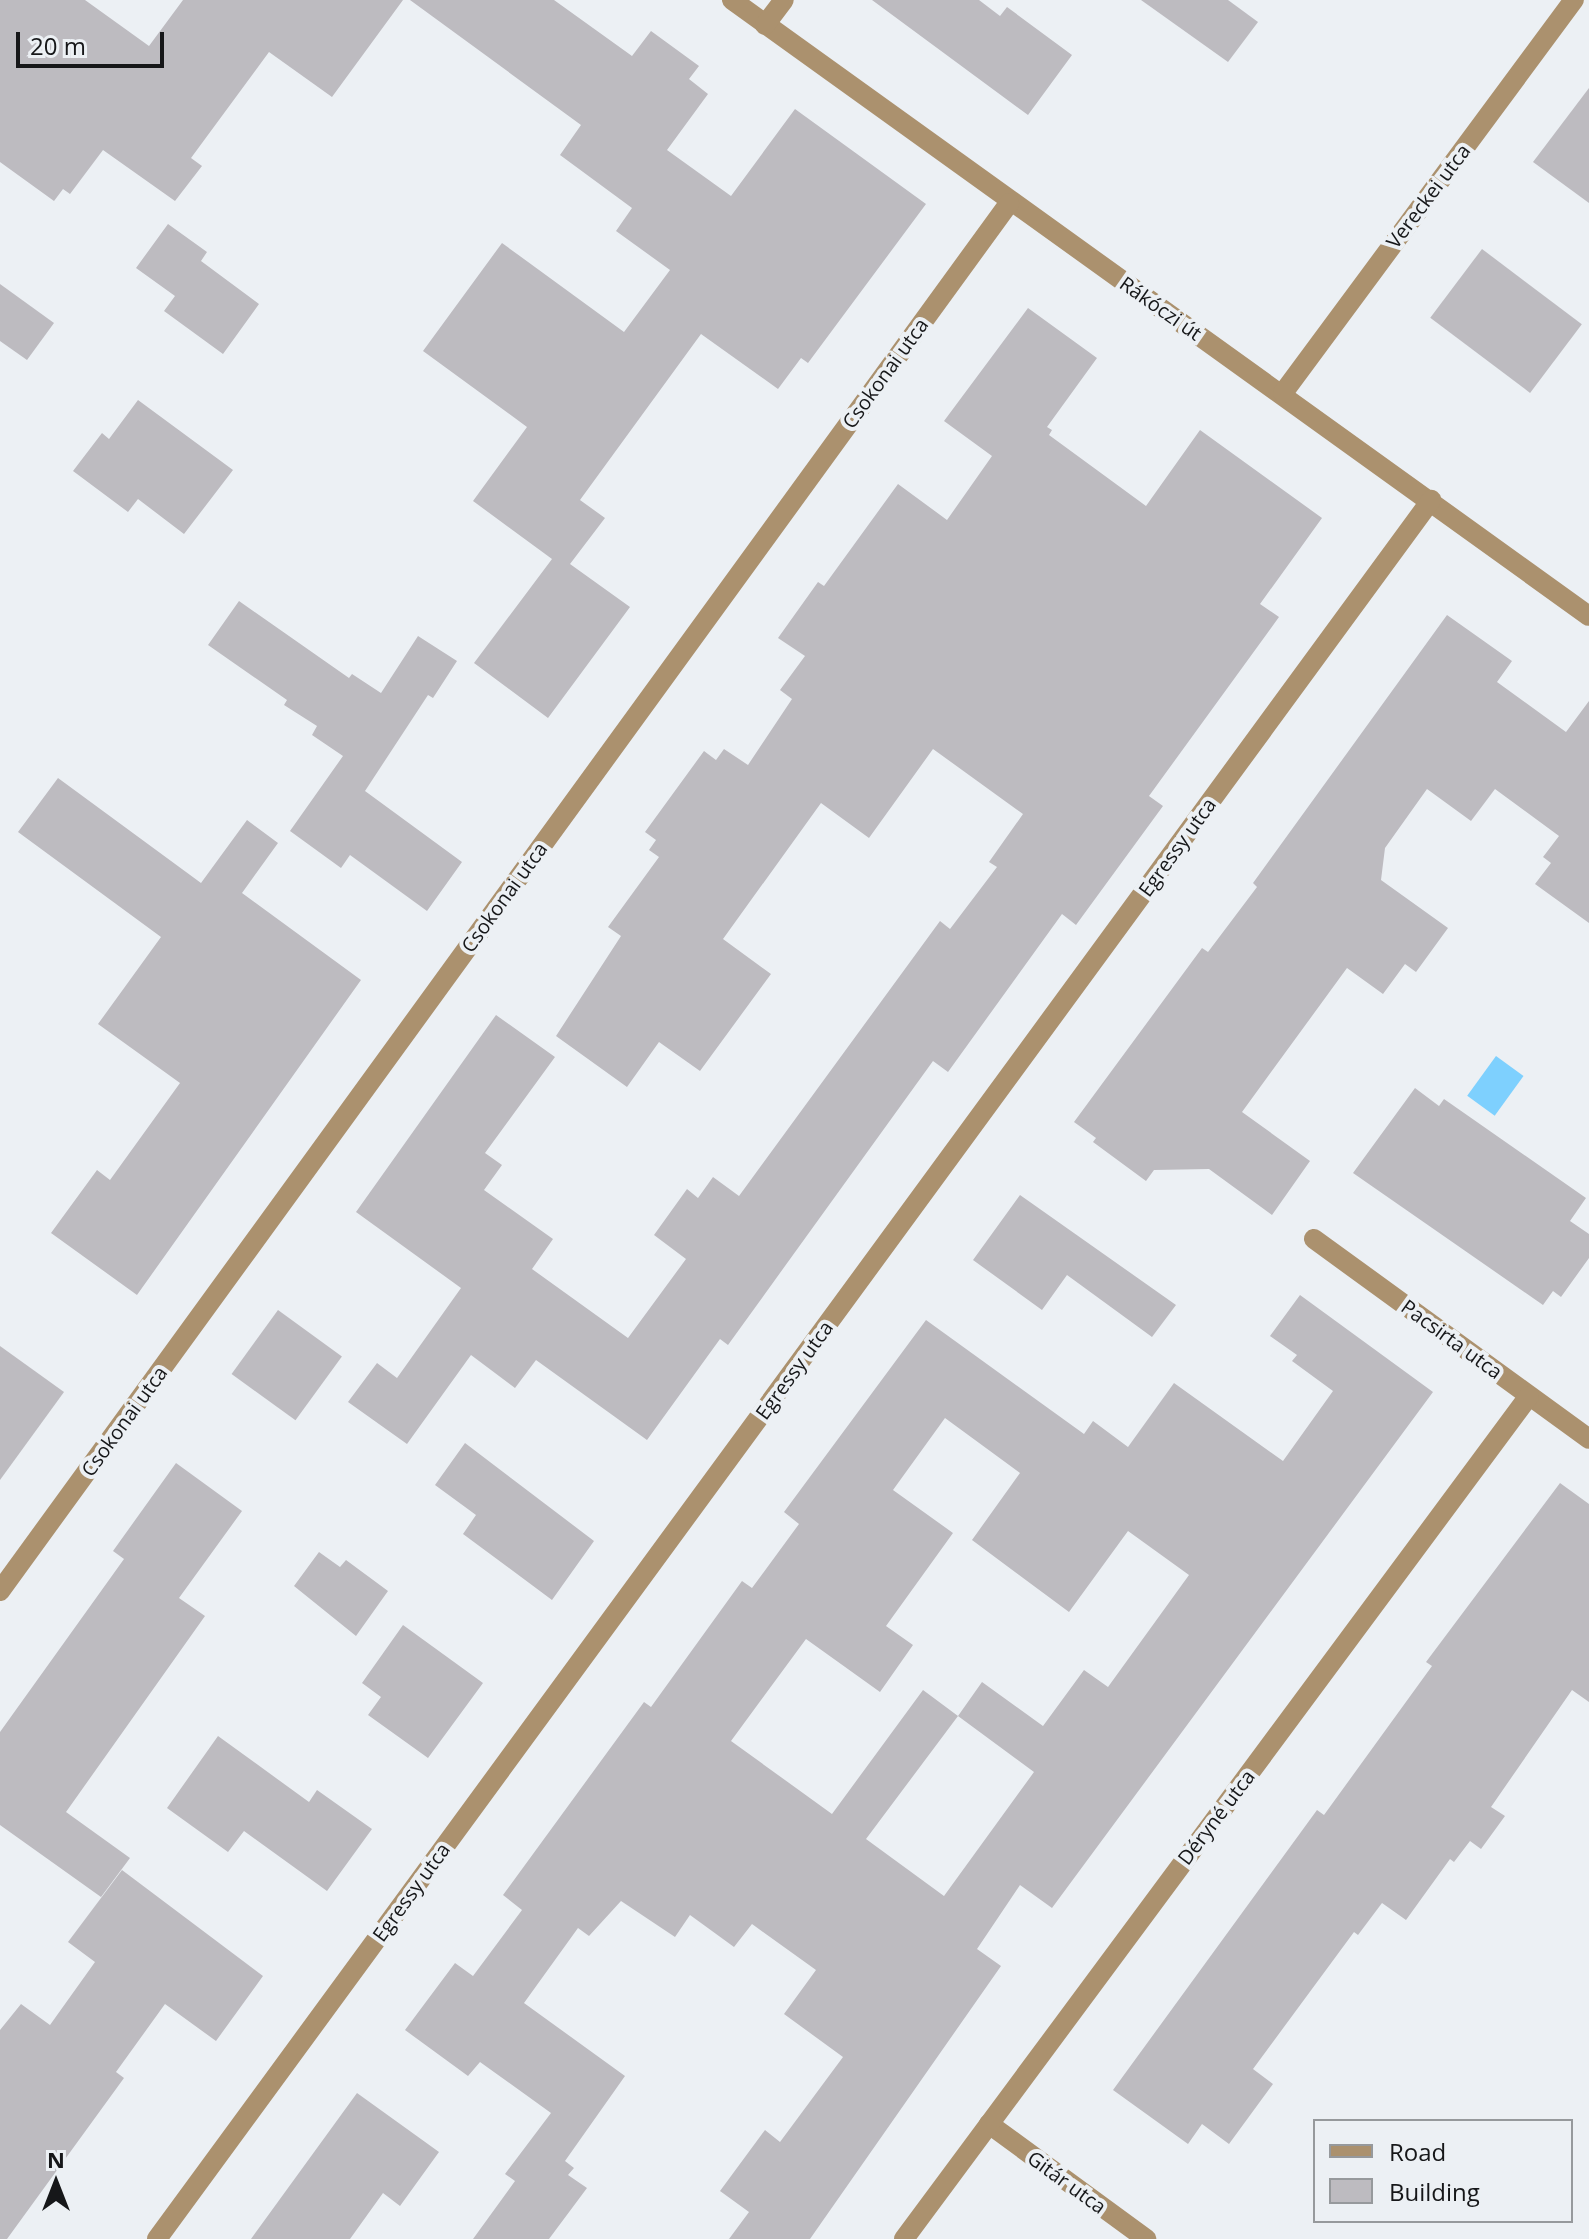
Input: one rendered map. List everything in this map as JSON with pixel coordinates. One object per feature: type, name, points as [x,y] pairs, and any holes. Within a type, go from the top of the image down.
[{"type":"street","name":"Rákóczi út","points":[[732,0],[1009,203],[1283,393],[1589,616]]},
{"type":"street","points":[[765,25],[784,0]]},
{"type":"street","name":"Vereckei utca","points":[[1283,393],[1574,0]]},
{"type":"street","name":"Csokonai utca","points":[[0,1591],[1009,203]]},
{"type":"street","name":"Egressy utca","points":[[157,2239],[1431,500]]},
{"type":"street","name":"Pacsirta utca","points":[[1314,1239],[1589,1439]]},
{"type":"street","name":"Déryné utca","points":[[904,2239],[1529,1396]]},
{"type":"street","name":"Gitár utca","points":[[989,2124],[1146,2239]]},
{"type":"water","points":[[1496,1056],[1524,1076],[1495,1116],[1467,1096]]},
{"type":"building","points":[[0,0],[85,0],[149,46],[183,0],[403,0],[332,97],[269,52],[191,158],[202,166],[175,201],[103,150],[70,194],[63,189],[54,201],[0,162]]},
{"type":"building","points":[[410,0],[554,0],[632,56],[651,31],[699,66],[689,79],[708,94],[667,150],[731,196],[795,109],[926,204],[808,363],[801,358],[778,389],[701,334],[580,500],[605,518],[570,564],[630,607],[548,718],[474,663],[552,559],[473,501],[527,427],[423,351],[502,243],[624,332],[670,270],[616,231],[632,208],[560,155],[581,125]]},
{"type":"building","points":[[872,0],[979,0],[1000,16],[1007,7],[1072,55],[1028,115]]},
{"type":"building","points":[[1141,0],[1228,0],[1258,22],[1228,62]]},
{"type":"building","points":[[1589,88],[1589,203],[1533,162]]},
{"type":"building","points":[[168,224],[207,252],[201,261],[259,304],[223,354],[164,311],[175,296],[136,268]]},
{"type":"building","points":[[1482,249],[1582,324],[1530,393],[1430,318]]},
{"type":"building","points":[[0,284],[54,323],[27,360],[0,341]]},
{"type":"building","points":[[1028,308],[1097,358],[1047,427],[1052,430],[1049,435],[1146,506],[1200,430],[1322,518],[1260,604],[1279,617],[1149,796],[1163,806],[1076,925],[1062,914],[948,1072],[933,1061],[728,1345],[720,1339],[647,1440],[536,1360],[515,1388],[471,1355],[407,1444],[348,1402],[377,1363],[397,1378],[461,1288],[356,1212],[496,1015],[555,1057],[485,1153],[502,1165],[484,1190],[553,1239],[532,1269],[628,1338],[686,1259],[654,1235],[687,1189],[698,1198],[713,1177],[739,1196],[940,921],[950,929],[997,867],[989,862],[1023,814],[933,749],[869,838],[821,803],[723,939],[771,974],[700,1071],[659,1042],[627,1087],[556,1036],[621,936],[608,927],[659,857],[649,850],[656,840],[645,832],[704,751],[716,760],[724,749],[748,765],[792,699],[780,690],[805,656],[778,638],[818,582],[824,586],[898,484],[947,520],[992,456],[944,421]]},
{"type":"building","points":[[138,400],[233,470],[184,534],[138,499],[128,512],[73,471],[102,433],[109,439]]},
{"type":"building","points":[[239,601],[349,678],[352,674],[381,693],[418,636],[457,661],[433,698],[428,695],[365,791],[462,862],[427,911],[350,855],[341,868],[290,831],[343,756],[312,735],[317,726],[284,705],[287,700],[208,645]]},
{"type":"building","points":[[1447,615],[1512,661],[1497,682],[1566,732],[1589,701],[1589,923],[1535,884],[1551,863],[1543,857],[1559,836],[1495,789],[1471,821],[1427,789],[1385,848],[1381,880],[1448,928],[1416,972],[1405,964],[1383,994],[1347,968],[1242,1112],[1310,1161],[1272,1215],[1209,1169],[1154,1170],[1146,1181],[1093,1142],[1096,1138],[1074,1122],[1202,948],[1208,952],[1257,887],[1253,883]]},
{"type":"building","points":[[58,778],[201,883],[247,820],[278,843],[242,893],[361,980],[137,1295],[51,1233],[97,1170],[110,1180],[180,1083],[98,1024],[161,937],[18,832]]},
{"type":"building","points":[[1415,1088],[1439,1106],[1444,1099],[1586,1198],[1570,1221],[1589,1234],[1589,1258],[1561,1297],[1553,1291],[1543,1305],[1353,1173]]},
{"type":"building","points":[[1020,1195],[1176,1305],[1152,1337],[1067,1275],[1042,1310],[973,1260]]},
{"type":"building","points":[[1300,1295],[1433,1392],[1052,1908],[1020,1885],[977,1949],[1001,1966],[810,2239],[729,2239],[749,2212],[720,2191],[765,2130],[780,2142],[843,2057],[784,2014],[816,1970],[752,1924],[734,1947],[690,1915],[675,1937],[621,1901],[589,1936],[578,1928],[524,2003],[625,2076],[565,2161],[574,2168],[568,2175],[587,2188],[549,2239],[473,2239],[515,2181],[505,2174],[551,2113],[480,2062],[468,2076],[405,2030],[455,1963],[473,1976],[522,1910],[503,1895],[644,1702],[651,1707],[742,1581],[752,1588],[799,1524],[784,1512],[926,1320],[1084,1434],[1093,1421],[1128,1447],[1174,1383],[1283,1461],[1333,1391],[1292,1361],[1297,1355],[1270,1336]],"holes":[[[945,1418],[1020,1473],[972,1540],[1069,1612],[1128,1531],[1189,1575],[1108,1687],[1084,1670],[1043,1726],[982,1682],[958,1716],[923,1690],[832,1814],[731,1741],[806,1639],[880,1692],[913,1645],[886,1626],[953,1533],[893,1490]],[[958,1716],[1034,1772],[944,1896],[866,1839]]]},
{"type":"building","points":[[278,1310],[342,1356],[295,1420],[232,1374]]},
{"type":"building","points":[[0,1346],[64,1392],[0,1480]]},
{"type":"building","points":[[465,1443],[594,1541],[552,1600],[463,1534],[476,1515],[435,1485]]},
{"type":"building","points":[[176,1463],[242,1511],[179,1598],[205,1616],[66,1812],[130,1858],[101,1897],[0,1825],[0,1732],[124,1559],[113,1551]]},
{"type":"building","points":[[1560,1483],[1589,1504],[1589,1702],[1572,1690],[1491,1807],[1505,1816],[1481,1849],[1470,1841],[1454,1862],[1450,1859],[1406,1920],[1382,1903],[1358,1935],[1354,1932],[1253,2069],[1273,2084],[1229,2144],[1202,2124],[1188,2144],[1113,2090],[1317,1810],[1324,1815],[1432,1666],[1426,1662]]},
{"type":"building","points":[[319,1552],[340,1567],[346,1560],[388,1591],[356,1636],[294,1586]]},
{"type":"building","points":[[403,1625],[483,1683],[428,1758],[368,1715],[381,1697],[362,1683]]},
{"type":"building","points":[[218,1736],[309,1802],[317,1790],[372,1829],[327,1891],[244,1831],[228,1852],[167,1808]]},
{"type":"building","points":[[122,1870],[263,1976],[216,2041],[165,2004],[116,2072],[124,2078],[7,2239],[0,2239],[0,2030],[21,2004],[50,2025],[95,1962],[68,1942]]},
{"type":"building","points":[[357,2093],[439,2152],[400,2206],[383,2193],[350,2239],[251,2239]]}]
